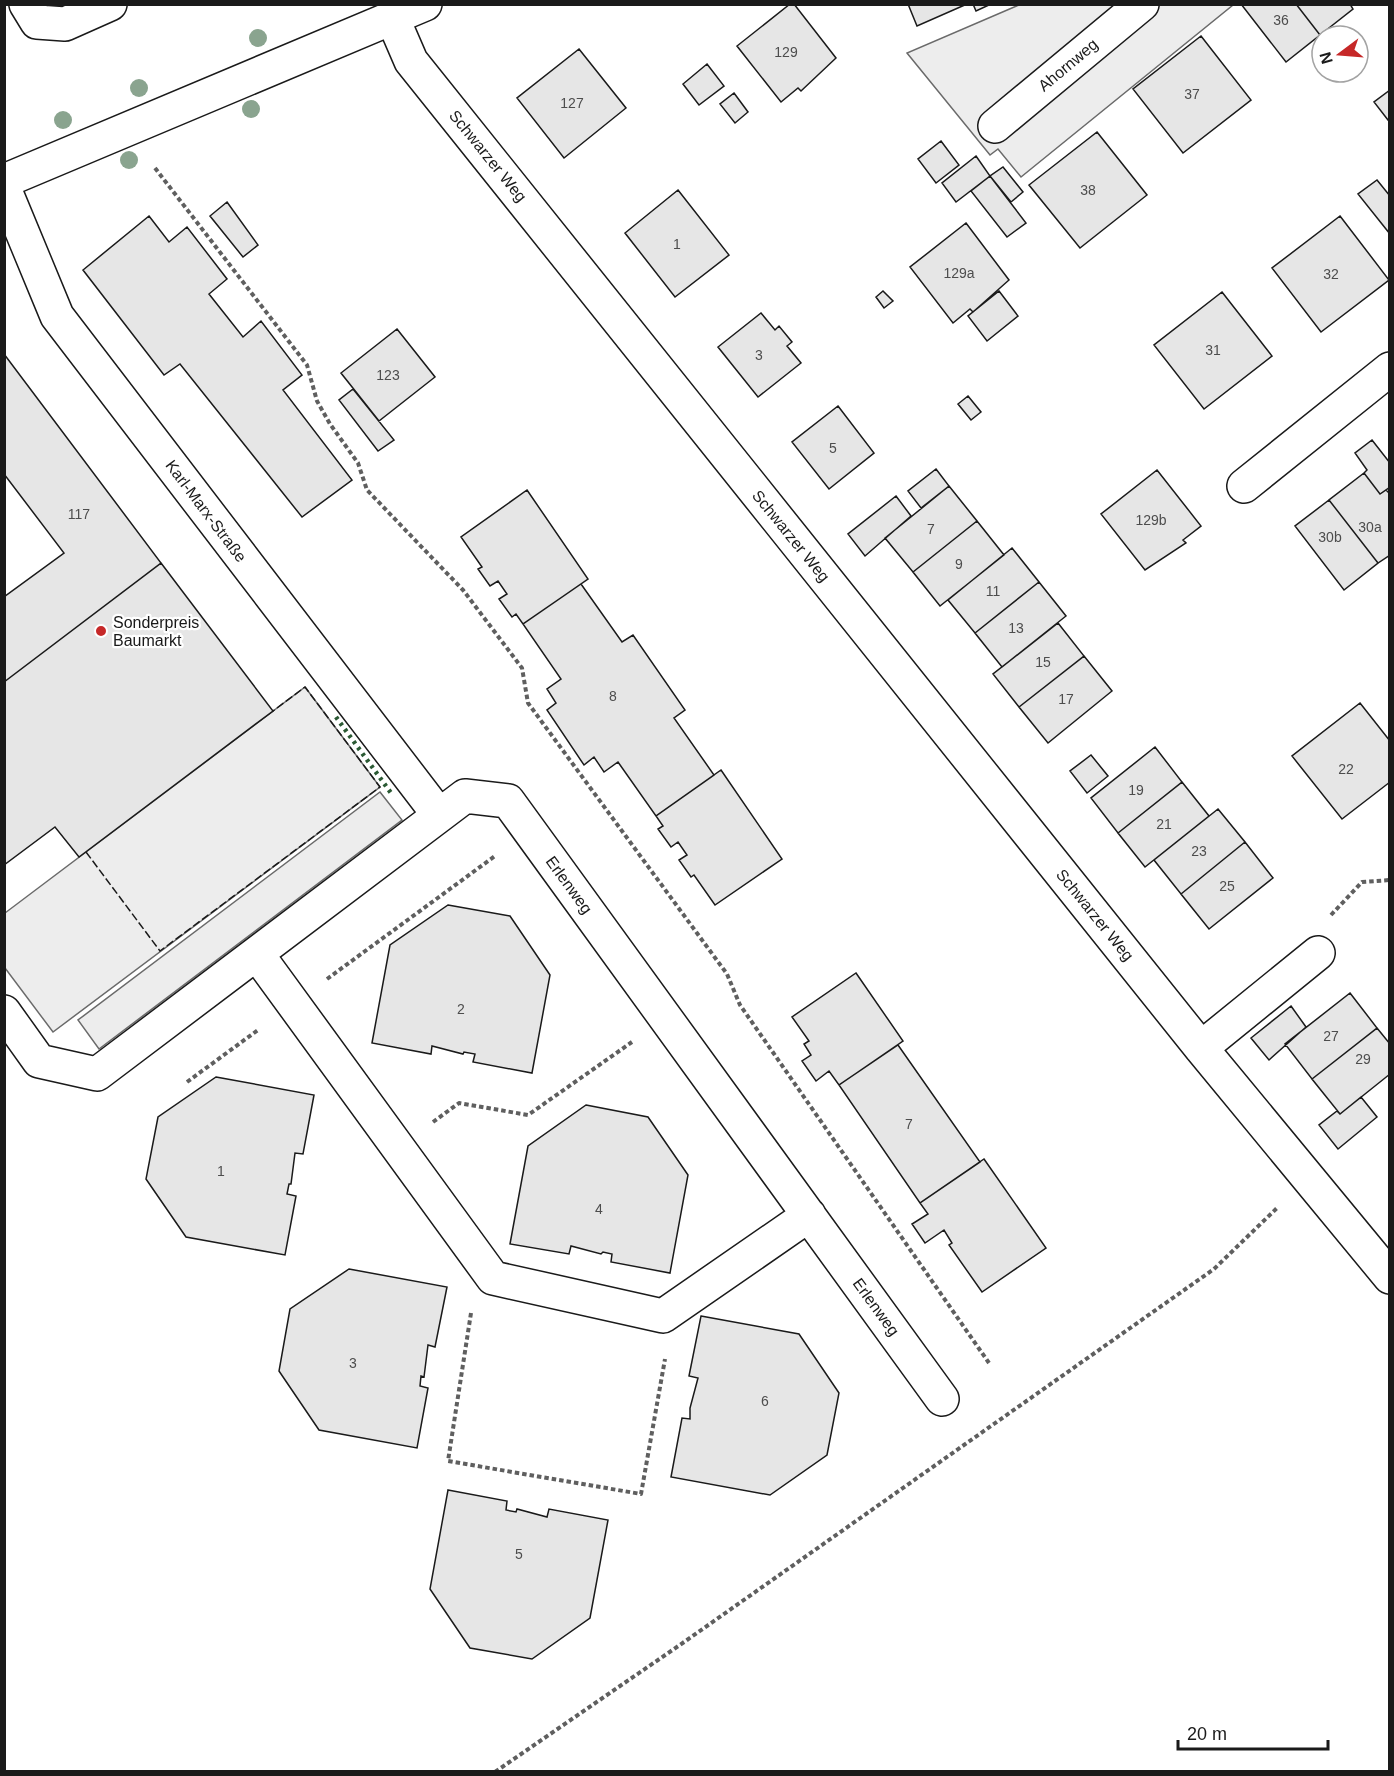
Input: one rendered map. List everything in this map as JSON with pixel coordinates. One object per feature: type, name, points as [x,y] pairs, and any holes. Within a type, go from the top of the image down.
[{"type":"street","points":[[26,4],[37,22],[65,24],[110,4]]},
{"type":"street","points":[[4,181],[425,4]]},
{"type":"street","name":"Ahornweg","points":[[995,126],[1142,4]]},
{"type":"street","name":"Schwarzer Weg","points":[[392,17],[411,61],[1201,1048],[1389,1277]]},
{"type":"street","name":"Karl-Marx-Straße","points":[[4,188],[16,251],[57,316],[439,815]]},
{"type":"street","points":[[1244,486],[1389,369]]},
{"type":"street","name":"Erlenweg","points":[[4,1012],[39,1061],[97,1074],[465,796],[508,801],[942,1398]]},
{"type":"street","points":[[1201,1048],[1318,953]]},
{"type":"street","points":[[257,954],[493,1278],[663,1316],[809,1215]]},
{"type":"path","points":[[155,168],[306,365],[317,401],[330,424],[358,463],[367,490],[463,590],[522,668],[528,703],[727,974],[740,1005],[989,1364]]},
{"type":"path","points":[[187,1082],[530,830]]},
{"type":"path","points":[[1318,953],[1314,933],[1362,882],[1389,880]]},
{"type":"path","points":[[398,1147],[459,1103],[528,1115],[666,1018]]},
{"type":"path","points":[[495,1772],[687,1640],[1214,1269],[1312,1184]]},
{"type":"path","points":[[493,1278],[474,1293],[448,1461],[641,1494],[670,1330],[663,1316]]},
{"type":"shaded area","points":[[1019,5],[1233,5],[1021,177],[998,149],[990,155],[907,53]]},
{"type":"shaded area","points":[[305,687],[380,787],[53,1032],[5,968],[5,913]]},
{"type":"shaded area","points":[[380,792],[402,820],[99,1049],[78,1020]]},
{"type":"building","points":[[790,4],[794,4],[836,58],[801,91],[798,88],[781,102],[737,46]]},
{"type":"building","points":[[908,4],[967,4],[917,26]]},
{"type":"building","points":[[973,4],[991,4],[976,11]]},
{"type":"building","points":[[1241,4],[1296,4],[1311,24],[1310,43],[1286,62]]},
{"type":"building","points":[[1296,4],[1350,4],[1353,9],[1334,24],[1311,24]]},
{"type":"building","points":[[1201,36],[1251,100],[1183,153],[1133,89]]},
{"type":"building","points":[[579,49],[626,108],[564,158],[517,98]]},
{"type":"building","points":[[707,64],[724,86],[699,105],[683,84]]},
{"type":"building","points":[[1390,90],[1390,119],[1388,120],[1374,102]]},
{"type":"building","points":[[734,93],[748,112],[735,123],[720,104]]},
{"type":"building","points":[[1097,132],[1147,195],[1080,248],[1029,185]]},
{"type":"building","points":[[941,141],[959,165],[936,183],[918,159]]},
{"type":"building","points":[[976,156],[990,176],[956,202],[942,183]]},
{"type":"building","points":[[1003,167],[1023,192],[1011,202],[990,176]]},
{"type":"building","points":[[990,176],[1026,223],[1007,237],[971,191]]},
{"type":"building","points":[[1377,180],[1390,196],[1390,234],[1358,194]]},
{"type":"building","points":[[678,190],[729,255],[675,297],[625,233]]},
{"type":"building","points":[[227,202],[258,245],[243,257],[210,216]]},
{"type":"building","points":[[149,216],[169,242],[187,227],[227,279],[209,294],[243,337],[261,321],[302,375],[283,390],[352,480],[302,517],[180,364],[164,375],[83,270]]},
{"type":"building","points":[[1340,216],[1389,280],[1321,332],[1272,268]]},
{"type":"building","points":[[966,223],[1009,280],[973,312],[970,309],[953,323],[910,267]]},
{"type":"building","points":[[883,291],[893,301],[884,308],[876,297]]},
{"type":"building","points":[[999,291],[1018,316],[987,341],[968,316]]},
{"type":"building","points":[[1222,292],[1272,356],[1204,409],[1154,345]]},
{"type":"building","points":[[761,313],[775,330],[779,326],[792,342],[787,346],[801,363],[758,397],[718,347]]},
{"type":"building","points":[[397,329],[435,377],[379,421],[341,373]]},
{"type":"building","points":[[4,354],[161,563],[4,682],[4,597],[64,553],[4,474]]},
{"type":"building","points":[[353,389],[394,440],[378,451],[339,400]]},
{"type":"building","points":[[968,396],[981,412],[971,420],[958,404]]},
{"type":"building","points":[[838,406],[874,453],[829,489],[792,442]]},
{"type":"building","points":[[1372,440],[1390,463],[1390,487],[1380,494],[1364,473],[1367,470],[1355,453]]},
{"type":"building","points":[[936,469],[949,486],[921,508],[908,491]]},
{"type":"building","points":[[1157,470],[1201,526],[1183,540],[1186,543],[1145,570],[1101,514]]},
{"type":"building","points":[[1364,473],[1380,494],[1386,490],[1390,494],[1390,555],[1378,563],[1329,500]]},
{"type":"building","points":[[949,486],[977,521],[913,572],[885,538]]},
{"type":"building","points":[[527,490],[588,579],[523,624],[516,614],[512,617],[499,599],[507,594],[498,581],[490,586],[478,569],[482,567],[461,537]]},
{"type":"building","points":[[896,496],[911,516],[865,556],[848,534]]},
{"type":"building","points":[[1329,500],[1378,563],[1344,590],[1295,526]]},
{"type":"building","points":[[977,521],[1004,555],[940,606],[913,572]]},
{"type":"building","points":[[1012,548],[1039,582],[975,633],[948,600]]},
{"type":"building","points":[[161,563],[273,711],[79,857],[55,827],[4,865],[4,682]]},
{"type":"building","points":[[1039,582],[1066,616],[1002,667],[975,633]]},
{"type":"building","points":[[581,584],[622,642],[633,635],[685,710],[674,718],[714,775],[656,816],[618,762],[604,772],[594,757],[584,765],[547,710],[556,703],[547,689],[561,679],[523,624]]},
{"type":"building","points":[[1058,623],[1084,656],[1019,707],[993,674]]},
{"type":"building","points":[[1084,656],[1112,691],[1048,743],[1019,707]]},
{"type":"building","points":[[1360,703],[1390,741],[1390,782],[1342,819],[1292,756]]},
{"type":"building","points":[[1155,747],[1182,782],[1118,833],[1091,798]]},
{"type":"building","points":[[1091,755],[1108,776],[1087,793],[1070,771]]},
{"type":"building","points":[[721,770],[782,859],[715,905],[694,875],[691,877],[679,860],[687,855],[678,842],[671,847],[658,829],[663,826],[656,816]]},
{"type":"building","points":[[1182,782],[1209,816],[1145,867],[1118,833]]},
{"type":"building","points":[[1218,809],[1245,842],[1181,894],[1154,860]]},
{"type":"building","points":[[1245,842],[1273,878],[1209,929],[1181,894]]},
{"type":"building","points":[[448,905],[510,916],[550,975],[532,1073],[473,1062],[475,1054],[464,1052],[463,1054],[432,1046],[431,1054],[372,1043],[390,945]]},
{"type":"building","points":[[856,973],[903,1041],[839,1085],[829,1071],[816,1081],[802,1061],[811,1055],[804,1044],[809,1041],[792,1017]]},
{"type":"building","points":[[1350,993],[1377,1028],[1312,1079],[1285,1044]]},
{"type":"building","points":[[1291,1006],[1306,1027],[1269,1060],[1251,1038]]},
{"type":"building","points":[[1377,1028],[1390,1044],[1390,1074],[1340,1114],[1312,1079]]},
{"type":"building","points":[[898,1045],[980,1162],[920,1203],[839,1085]]},
{"type":"building","points":[[216,1077],[314,1095],[303,1154],[295,1153],[291,1184],[289,1184],[287,1194],[296,1196],[285,1255],[186,1237],[146,1179],[158,1117]]},
{"type":"building","points":[[1361,1097],[1377,1117],[1338,1149],[1319,1125],[1337,1111],[1340,1114]]},
{"type":"building","points":[[586,1105],[648,1117],[688,1175],[670,1273],[611,1262],[612,1254],[603,1252],[601,1254],[571,1246],[569,1254],[510,1244],[528,1146]]},
{"type":"building","points":[[984,1159],[1046,1248],[982,1292],[949,1245],[952,1243],[944,1230],[925,1243],[912,1224],[928,1214],[920,1203]]},
{"type":"building","points":[[349,1269],[447,1287],[435,1347],[428,1345],[424,1377],[421,1376],[420,1386],[428,1388],[417,1448],[319,1430],[279,1371],[290,1309]]},
{"type":"building","points":[[701,1316],[799,1334],[839,1393],[827,1455],[770,1495],[671,1477],[682,1418],[690,1419],[690,1408],[698,1378],[689,1376]]},
{"type":"building","points":[[448,1490],[507,1501],[506,1510],[516,1512],[517,1509],[547,1517],[549,1509],[608,1520],[590,1618],[532,1659],[470,1648],[430,1589]]},
{"type":"hedge","points":[[336,717],[391,793]]},
{"type":"fence","points":[[86,852],[160,951],[380,787],[305,687],[273,711]]},
{"type":"place","name":"Sonderpreis Baumarkt","points":[[101,631]]}]
